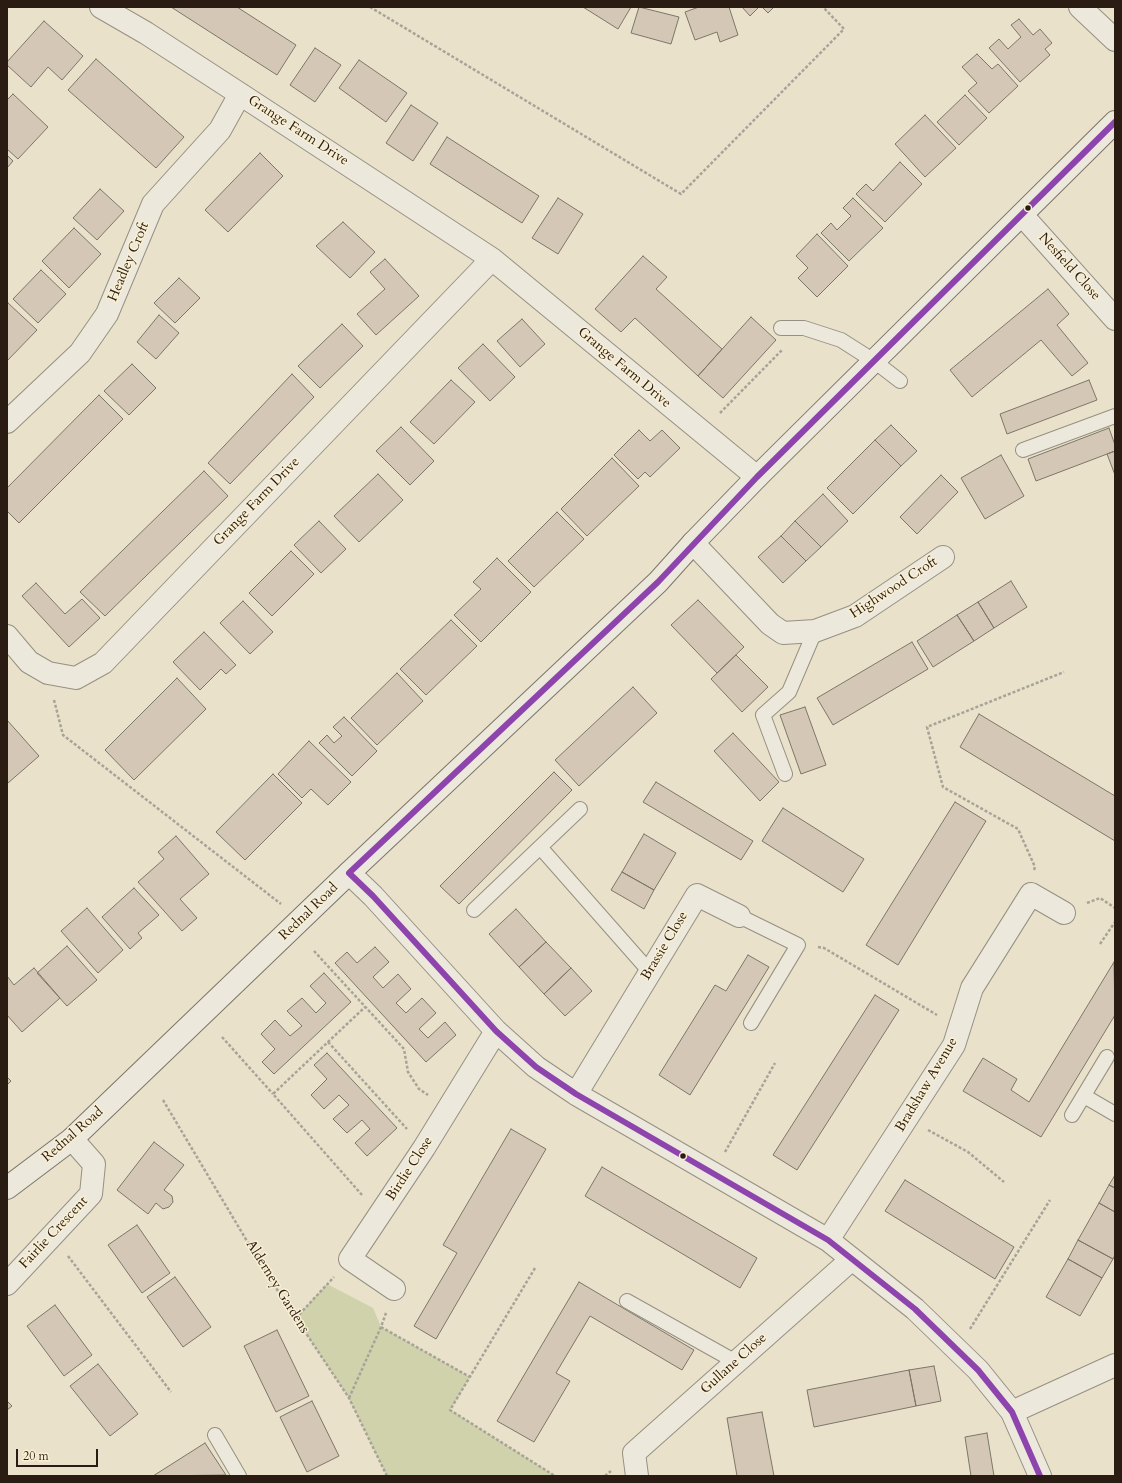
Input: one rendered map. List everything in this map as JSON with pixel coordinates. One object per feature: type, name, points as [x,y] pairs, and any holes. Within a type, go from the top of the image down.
[{"type":"street","name":"Grange Farm Drive","points":[[101,7],[146,33],[492,259],[757,478]]},
{"type":"street","points":[[1080,7],[1115,40]]},
{"type":"street","name":"Headley Croft","points":[[7,422],[80,353],[107,314],[153,204],[220,130],[240,94]]},
{"type":"street","name":"Rednal Road","points":[[7,1188],[72,1139],[349,873],[658,582],[693,543],[757,478],[1115,122]]},
{"type":"street","name":"Nesfield Close","points":[[1022,215],[1115,319]]},
{"type":"street","name":"Grange Farm Drive","points":[[7,636],[29,662],[48,673],[76,678],[103,663],[492,259]]},
{"type":"street","name":"Highwood Croft","points":[[693,543],[770,624],[783,633],[815,631],[855,616],[943,557]]},
{"type":"street","points":[[349,873],[373,896],[496,1031],[536,1067],[576,1094],[828,1240],[915,1309],[978,1370],[1012,1412],[1040,1476]]},
{"type":"street","points":[[1031,894],[1064,913]]},
{"type":"street","name":"Bradshaw Avenue","points":[[828,1240],[954,1045],[972,988],[1031,894]]},
{"type":"street","name":"Brassie Close","points":[[576,1094],[697,895],[739,916]]},
{"type":"street","name":"Birdie Close","points":[[350,1259],[424,1148],[496,1031]]},
{"type":"street","name":"Fairlie Crescent","points":[[7,1284],[91,1194],[94,1164],[72,1139]]},
{"type":"street","points":[[350,1259],[394,1289]]},
{"type":"street","name":"Gullane Close","points":[[637,1476],[634,1453],[852,1259]]},
{"type":"street","points":[[1012,1412],[1115,1365]]},
{"type":"lane","points":[[781,328],[804,328],[841,340],[900,381]]},
{"type":"lane","points":[[1023,450],[1115,416]]},
{"type":"lane","points":[[785,774],[763,715],[789,692],[815,631]]},
{"type":"lane","points":[[474,910],[580,809]]},
{"type":"lane","points":[[540,847],[650,972]]},
{"type":"lane","name":"Brassie Close","points":[[739,916],[798,945]]},
{"type":"lane","points":[[751,1023],[798,945]]},
{"type":"lane","points":[[1072,1115],[1108,1057]]},
{"type":"lane","points":[[1084,1096],[1115,1114]]},
{"type":"lane","points":[[627,1301],[736,1362]]},
{"type":"lane","points":[[215,1435],[239,1476]]},
{"type":"path","points":[[370,7],[681,194],[844,29],[823,7]]},
{"type":"path","points":[[701,432],[776,356]]},
{"type":"path","points":[[1031,894],[1035,867],[1018,830],[943,787],[927,727],[1064,672]]},
{"type":"path","points":[[48,673],[63,735],[301,920]]},
{"type":"path","points":[[1100,944],[1115,922]]},
{"type":"path","points":[[798,945],[824,948],[960,1029]]},
{"type":"path","points":[[314,951],[404,1049],[408,1072],[419,1089],[449,1108]]},
{"type":"path","points":[[273,1094],[365,1007]]},
{"type":"path","points":[[222,1037],[380,1214]]},
{"type":"path","points":[[328,1042],[424,1148]]},
{"type":"path","points":[[713,1173],[775,1063]]},
{"type":"path","name":"Alderney Gardens","points":[[164,1100],[266,1273],[349,1398],[387,1476]]},
{"type":"path","points":[[907,1118],[968,1152],[1004,1182]]},
{"type":"path","points":[[957,1350],[1050,1200]]},
{"type":"path","points":[[296,1318],[350,1259]]},
{"type":"path","points":[[535,1268],[450,1410],[555,1476]]},
{"type":"path","points":[[84,1277],[171,1392]]},
{"type":"path","points":[[349,1398],[381,1327],[394,1289]]},
{"type":"path","points":[[381,1327],[470,1377]]},
{"type":"green space","points":[[327,1284],[373,1308],[381,1327],[470,1377],[450,1410],[555,1476],[387,1476],[349,1398],[296,1318]]},
{"type":"building","points":[[171,7],[237,7],[296,45],[277,75]]},
{"type":"building","points":[[583,7],[631,7],[618,29]]},
{"type":"building","points":[[639,7],[679,17],[671,44],[631,33]]},
{"type":"building","points":[[699,7],[729,7],[738,35],[720,42],[717,32],[695,40],[685,12]]},
{"type":"building","points":[[742,7],[759,7],[750,16]]},
{"type":"building","points":[[762,7],[774,7],[768,13]]},
{"type":"building","points":[[1019,19],[1033,35],[1040,29],[1052,43],[1045,49],[1050,55],[1020,82],[989,48],[999,39],[1008,49],[1021,37],[1011,25]]},
{"type":"building","points":[[44,21],[83,56],[62,80],[48,67],[31,87],[7,65],[7,62]]},
{"type":"building","points":[[315,48],[341,65],[315,102],[290,85]]},
{"type":"building","points":[[977,54],[992,69],[998,64],[1018,86],[989,113],[968,91],[977,83],[962,67]]},
{"type":"building","points":[[96,59],[184,137],[156,168],[68,90]]},
{"type":"building","points":[[359,60],[407,93],[386,122],[339,88]]},
{"type":"building","points":[[13,94],[48,127],[18,159],[7,149],[7,100]]},
{"type":"building","points":[[965,95],[987,118],[959,145],[937,122]]},
{"type":"building","points":[[411,105],[438,123],[413,161],[386,143]]},
{"type":"building","points":[[925,115],[956,148],[925,177],[895,144]]},
{"type":"building","points":[[447,137],[539,196],[522,223],[430,164]]},
{"type":"building","points":[[260,153],[283,176],[228,232],[205,210]]},
{"type":"building","points":[[7,155],[13,161],[7,168]]},
{"type":"building","points":[[900,162],[922,184],[885,222],[856,194],[866,184],[873,191]]},
{"type":"building","points":[[100,189],[124,211],[97,240],[73,218]]},
{"type":"building","points":[[558,198],[583,214],[558,254],[532,238]]},
{"type":"building","points":[[853,198],[883,228],[849,261],[821,233],[831,223],[837,230],[851,216],[843,208]]},
{"type":"building","points":[[343,222],[375,252],[350,278],[316,246]]},
{"type":"building","points":[[74,228],[101,254],[69,288],[42,261]]},
{"type":"building","points":[[817,234],[848,266],[817,297],[798,278],[808,268],[796,256]]},
{"type":"building","points":[[643,256],[667,277],[656,289],[722,349],[698,376],[635,318],[621,332],[595,309]]},
{"type":"building","points":[[385,259],[419,296],[376,335],[357,314],[385,289],[370,272]]},
{"type":"building","points":[[41,270],[66,294],[38,323],[13,299]]},
{"type":"building","points":[[179,278],[200,298],[175,323],[154,303]]},
{"type":"building","points":[[1048,289],[1069,314],[1057,325],[1088,363],[1072,376],[1041,340],[972,397],[950,370]]},
{"type":"building","points":[[8,303],[37,330],[7,361],[7,304]]},
{"type":"building","points":[[159,315],[179,333],[156,359],[137,342]]},
{"type":"building","points":[[751,317],[776,340],[723,398],[698,376]]},
{"type":"building","points":[[522,319],[545,344],[520,367],[497,341]]},
{"type":"building","points":[[342,324],[363,346],[320,388],[298,366]]},
{"type":"building","points":[[483,344],[515,377],[490,401],[458,368]]},
{"type":"building","points":[[132,364],[156,388],[129,415],[104,391]]},
{"type":"building","points":[[292,374],[314,397],[230,484],[208,463]]},
{"type":"building","points":[[451,380],[475,402],[434,444],[410,422]]},
{"type":"building","points":[[1089,380],[1097,400],[1007,434],[1000,414]]},
{"type":"building","points":[[99,395],[123,419],[19,523],[7,511],[7,488]]},
{"type":"building","points":[[891,425],[917,451],[901,466],[875,440]]},
{"type":"building","points":[[401,427],[434,461],[410,485],[376,451]]},
{"type":"building","points":[[1109,428],[1115,445],[1115,451],[1036,481],[1028,459]]},
{"type":"building","points":[[639,430],[650,441],[662,430],[680,448],[650,477],[645,472],[638,479],[614,455]]},
{"type":"building","points":[[875,440],[901,466],[853,514],[827,488]]},
{"type":"building","points":[[1115,451],[1115,475],[1107,454]]},
{"type":"building","points":[[1001,455],[1024,496],[985,519],[961,478]]},
{"type":"building","points":[[612,458],[639,486],[587,536],[561,509]]},
{"type":"building","points":[[204,471],[228,496],[105,616],[80,592]]},
{"type":"building","points":[[378,474],[403,500],[359,542],[334,516]]},
{"type":"building","points":[[941,475],[958,492],[917,534],[900,517]]},
{"type":"building","points":[[823,494],[848,521],[821,547],[795,521]]},
{"type":"building","points":[[557,512],[584,539],[534,587],[508,561]]},
{"type":"building","points":[[319,521],[346,549],[321,573],[294,545]]},
{"type":"building","points":[[795,521],[821,547],[806,561],[781,536]]},
{"type":"building","points":[[781,536],[806,561],[783,583],[758,557]]},
{"type":"building","points":[[291,551],[314,574],[272,616],[249,593]]},
{"type":"building","points":[[497,558],[531,592],[481,642],[454,615],[481,589],[473,582]]},
{"type":"building","points":[[1011,581],[1027,607],[994,628],[978,602]]},
{"type":"building","points":[[36,583],[65,614],[82,599],[100,618],[69,647],[22,596]]},
{"type":"building","points":[[698,600],[744,647],[717,673],[671,625]]},
{"type":"building","points":[[243,601],[273,632],[250,654],[220,623]]},
{"type":"building","points":[[978,602],[994,628],[974,641],[957,615]]},
{"type":"building","points":[[957,615],[974,641],[933,667],[917,641]]},
{"type":"building","points":[[451,620],[477,646],[426,695],[400,669]]},
{"type":"building","points":[[204,632],[236,665],[226,674],[221,669],[200,690],[173,662]]},
{"type":"building","points":[[912,642],[928,669],[833,725],[817,698]]},
{"type":"building","points":[[736,655],[768,687],[742,712],[711,679]]},
{"type":"building","points":[[397,673],[423,701],[377,745],[351,718]]},
{"type":"building","points":[[177,678],[206,709],[134,780],[105,750]]},
{"type":"building","points":[[633,687],[657,713],[579,786],[555,760]]},
{"type":"building","points":[[805,707],[826,765],[801,774],[780,715]]},
{"type":"building","points":[[979,714],[1115,796],[1115,841],[960,747]]},
{"type":"building","points":[[344,717],[377,751],[352,776],[319,743],[327,735],[334,743],[342,736],[333,727]]},
{"type":"building","points":[[7,720],[39,756],[8,783],[7,782]]},
{"type":"building","points":[[733,733],[779,782],[760,801],[714,751]]},
{"type":"building","points":[[309,741],[351,782],[328,805],[311,789],[302,798],[278,774]]},
{"type":"building","points":[[554,772],[572,790],[459,904],[440,886]]},
{"type":"building","points":[[273,774],[302,803],[245,860],[216,832]]},
{"type":"building","points":[[656,782],[753,841],[741,860],[643,802]]},
{"type":"building","points":[[955,802],[986,821],[898,965],[866,945]]},
{"type":"building","points":[[783,808],[864,859],[843,892],[762,841]]},
{"type":"building","points":[[644,834],[676,853],[654,890],[622,872]]},
{"type":"building","points":[[176,836],[209,874],[180,899],[197,918],[182,931],[138,882],[164,859],[158,852]]},
{"type":"building","points":[[622,872],[654,890],[644,909],[611,890]]},
{"type":"building","points":[[134,888],[159,915],[138,933],[142,938],[130,949],[102,917]]},
{"type":"building","points":[[87,908],[123,950],[98,973],[61,931]]},
{"type":"building","points":[[516,909],[546,942],[519,967],[489,934]]},
{"type":"building","points":[[546,942],[571,968],[544,994],[519,967]]},
{"type":"building","points":[[67,946],[97,980],[67,1006],[37,973]]},
{"type":"building","points":[[375,947],[389,962],[373,977],[383,988],[398,974],[411,989],[396,1003],[406,1013],[422,998],[436,1013],[419,1029],[428,1038],[445,1022],[456,1035],[426,1062],[335,963],[347,952],[357,963]]},
{"type":"building","points":[[748,955],[769,967],[690,1095],[659,1075],[715,985],[726,991]]},
{"type":"building","points":[[1114,962],[1115,1015],[1041,1137],[963,1091],[983,1058],[1017,1079],[1011,1090],[1029,1102]]},
{"type":"building","points":[[34,968],[60,998],[22,1032],[7,1015],[7,976],[14,985]]},
{"type":"building","points":[[571,968],[592,991],[565,1016],[544,994]]},
{"type":"building","points":[[324,973],[351,1002],[274,1074],[262,1062],[275,1049],[261,1034],[275,1020],[290,1036],[302,1026],[287,1011],[302,998],[316,1013],[326,1003],[310,986]]},
{"type":"building","points":[[875,995],[899,1010],[797,1170],[773,1155]]},
{"type":"building","points":[[327,1053],[397,1128],[367,1156],[355,1143],[370,1129],[362,1120],[347,1133],[333,1119],[349,1105],[339,1095],[324,1109],[311,1095],[327,1079],[314,1065]]},
{"type":"building","points":[[7,1077],[11,1081],[7,1085]]},
{"type":"building","points":[[511,1129],[546,1149],[436,1339],[414,1326],[457,1253],[443,1245]]},
{"type":"building","points":[[154,1142],[184,1165],[164,1190],[172,1196],[173,1202],[169,1207],[163,1209],[156,1203],[148,1214],[117,1190]]},
{"type":"building","points":[[602,1167],[757,1258],[740,1288],[585,1196]]},
{"type":"building","points":[[1115,1175],[1115,1188],[1109,1185]]},
{"type":"building","points":[[905,1180],[1014,1247],[995,1279],[885,1211]]},
{"type":"building","points":[[1109,1185],[1115,1188],[1115,1212],[1099,1203]]},
{"type":"building","points":[[1099,1203],[1115,1212],[1115,1255],[1113,1259],[1078,1240]]},
{"type":"building","points":[[137,1225],[170,1273],[142,1293],[108,1245]]},
{"type":"building","points":[[1078,1240],[1113,1259],[1102,1278],[1068,1259]]},
{"type":"building","points":[[1068,1259],[1102,1278],[1080,1316],[1046,1297]]},
{"type":"building","points":[[175,1277],[211,1327],[183,1347],[147,1297]]},
{"type":"building","points":[[579,1282],[694,1350],[682,1370],[590,1316],[556,1373],[570,1381],[534,1442],[497,1421]]},
{"type":"building","points":[[55,1305],[92,1355],[64,1376],[27,1326]]},
{"type":"building","points":[[277,1330],[309,1396],[276,1412],[244,1346]]},
{"type":"building","points":[[98,1364],[138,1414],[110,1436],[70,1386]]},
{"type":"building","points":[[934,1366],[941,1401],[916,1406],[909,1370]]},
{"type":"building","points":[[909,1370],[916,1406],[814,1427],[807,1390]]},
{"type":"building","points":[[7,1401],[12,1406],[7,1410]]},
{"type":"building","points":[[312,1401],[339,1456],[307,1472],[280,1417]]},
{"type":"building","points":[[762,1412],[774,1476],[737,1476],[727,1418]]},
{"type":"building","points":[[987,1433],[994,1476],[971,1476],[965,1437]]},
{"type":"building","points":[[205,1443],[226,1475],[153,1476]]},
{"type":"transit line","points":[[1040,1476],[1012,1412],[978,1370],[915,1309],[828,1240],[576,1094],[536,1067],[496,1031],[373,896],[349,873],[658,582],[757,477],[1115,122]]}]
